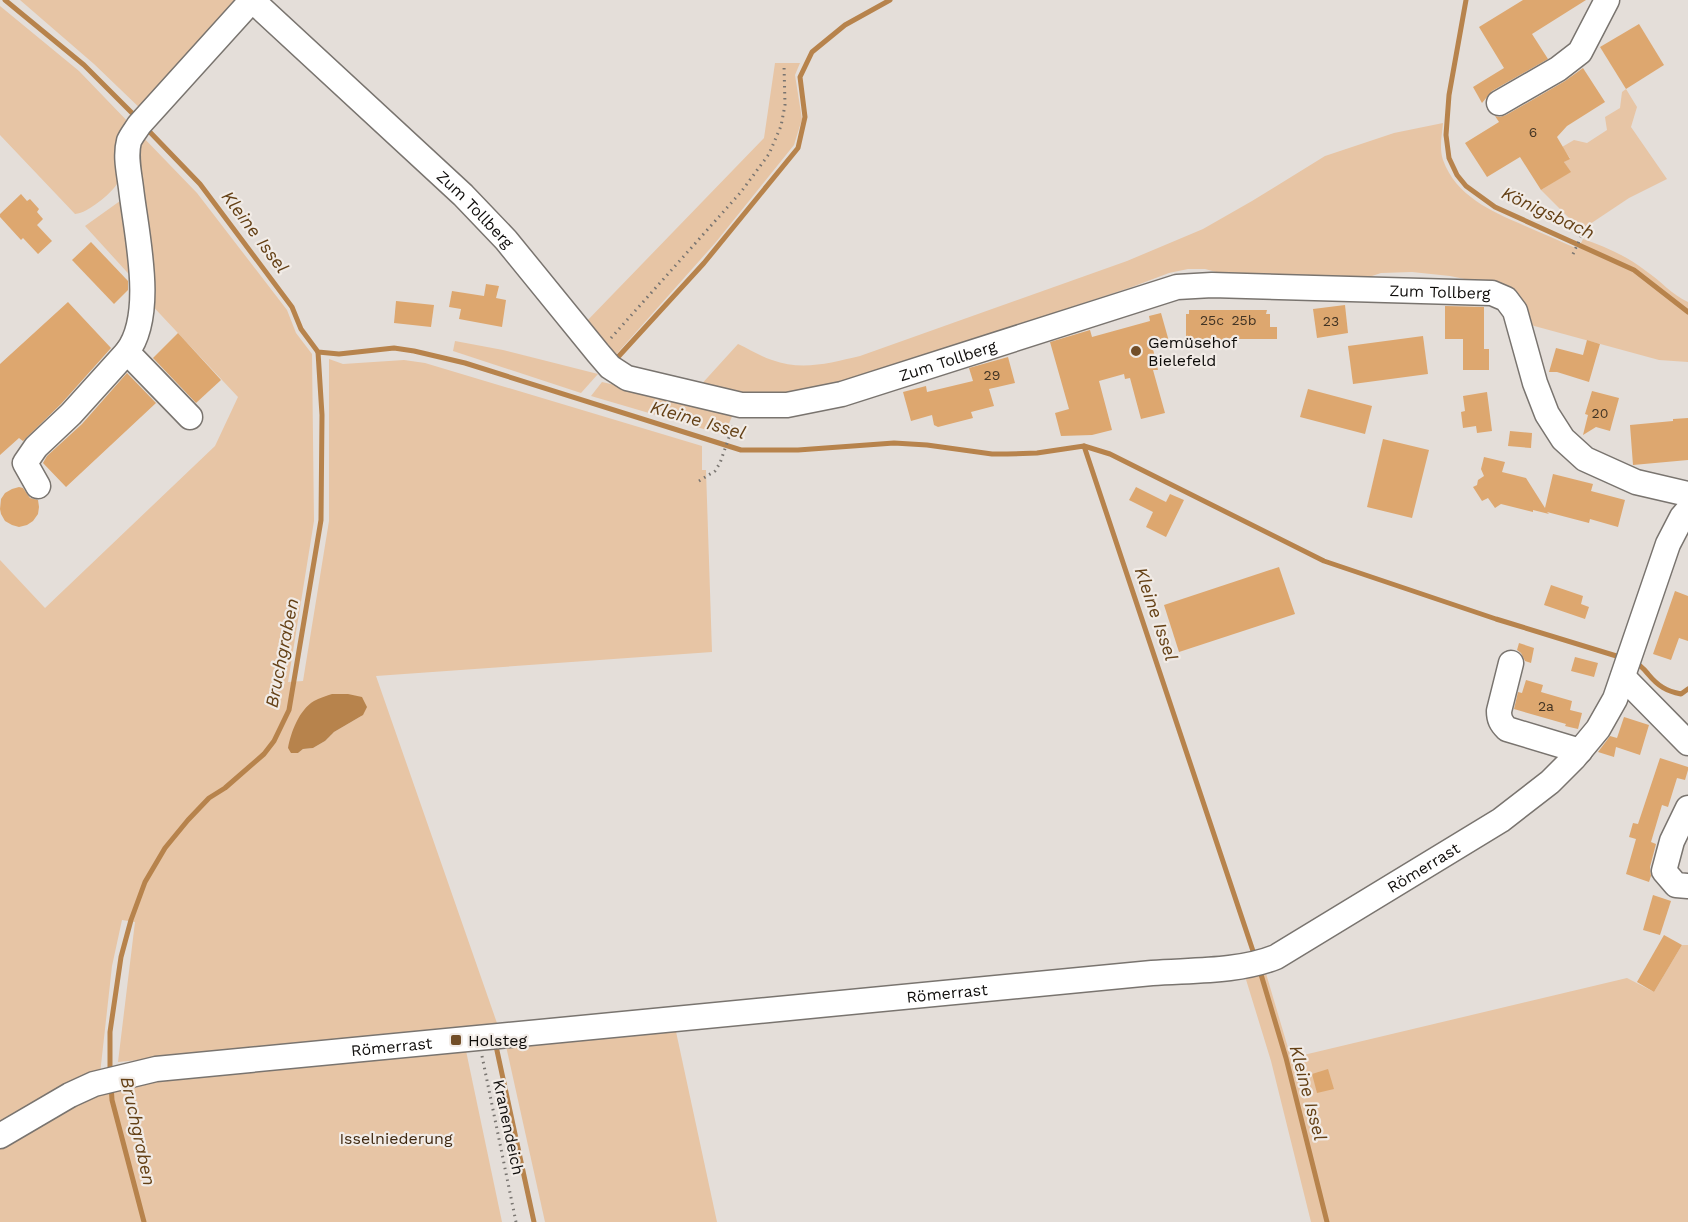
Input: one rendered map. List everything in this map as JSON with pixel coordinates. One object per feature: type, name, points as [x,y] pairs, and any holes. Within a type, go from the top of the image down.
[{"type":"street","points":[[38,486],[25,463],[36,447],[71,414],[127,352],[134,343],[138,331],[142,309],[142,285],[139,242],[127,160],[130,139],[141,123],[252,0]]},
{"type":"street","name":"Zum Tollberg","points":[[252,0],[463,195],[506,240],[610,367],[627,378],[741,405],[787,405],[842,394],[1177,287],[1212,285],[1492,293],[1506,300],[1515,310],[1535,383],[1547,414],[1563,439],[1585,459],[1636,482],[1688,494]]},
{"type":"street","points":[[1499,103],[1558,69],[1580,52],[1606,1]]},
{"type":"street","points":[[127,352],[190,417]]},
{"type":"street","name":"Römerrast","points":[[0,1136],[70,1095],[94,1084],[156,1069],[1152,973],[1245,967],[1261,963],[1276,957],[1501,820],[1550,782],[1580,751],[1610,710],[1668,544],[1688,510]]},
{"type":"street","points":[[1511,663],[1499,711],[1502,724],[1507,729],[1580,751]]},
{"type":"street","points":[[1626,665],[1688,743]]},
{"type":"street","points":[[1688,808],[1672,841],[1664,871],[1676,885],[1688,886]]},
{"type":"path","points":[[598,353],[741,192],[770,154],[782,126],[784,65]]},
{"type":"path","points":[[1573,254],[1581,237]]},
{"type":"path","points":[[699,481],[715,471],[720,464],[729,436]]},
{"type":"path","name":"Kranendeich","points":[[478,1038],[516,1222]]},
{"type":"green space","points":[[20,0],[236,0],[236,2],[145,113],[94,64]]},
{"type":"green space","points":[[0,6],[79,71],[132,126],[127,160],[120,179],[107,196],[83,212],[75,214],[0,135]]},
{"type":"green space","points":[[775,63],[800,63],[795,75],[802,119],[794,145],[716,242],[613,358],[584,324],[764,138]]},
{"type":"green space","points":[[1626,89],[1637,107],[1631,127],[1667,179],[1629,198],[1581,230],[1541,190],[1570,172],[1564,162],[1570,158],[1562,147],[1574,140],[1587,143],[1607,130],[1605,117],[1620,108],[1622,92]]},
{"type":"green space","points":[[1443,123],[1441,146],[1443,160],[1456,183],[1476,201],[1499,214],[1578,249],[1583,239],[1616,252],[1688,302],[1688,362],[1659,360],[1527,324],[1484,283],[1450,276],[1412,272],[1381,273],[1357,281],[1235,277],[1205,269],[1188,269],[1169,273],[1017,325],[1012,332],[780,400],[698,388],[738,344],[768,358],[794,365],[816,365],[860,356],[1127,261],[1203,229],[1325,156],[1394,133]]},
{"type":"green space","points":[[139,133],[197,193],[287,310],[296,333],[312,354],[314,521],[288,682],[303,681],[329,521],[329,359],[343,364],[404,360],[425,363],[702,446],[702,470],[706,470],[712,652],[376,676],[498,1026],[118,1062],[135,922],[122,920],[112,966],[100,1074],[0,1127],[0,560],[45,608],[215,446],[238,397],[146,299],[133,173]],"holes":[[[363,715],[313,748],[303,749],[298,753],[288,748]]]},
{"type":"green space","points":[[120,201],[126,201],[136,282],[85,226]]},
{"type":"green space","points":[[455,341],[503,350],[598,374],[581,393],[453,351]]},
{"type":"green space","points":[[602,382],[734,412],[724,435],[591,396]]},
{"type":"green space","points":[[1682,945],[1688,945],[1688,1222],[1311,1222],[1271,1061],[1244,973],[1265,970],[1291,1058],[1627,978],[1654,992]]},
{"type":"green space","points":[[675,1027],[717,1222],[545,1222],[506,1046]]},
{"type":"green space","name":"Isselniederung","points":[[465,1046],[502,1222],[0,1222],[0,1142],[102,1086]]},
{"type":"shaded area","points":[[332,694],[362,697],[367,707],[363,715],[313,748],[291,753],[288,748],[289,742],[304,710],[314,701]]},
{"type":"building","points":[[1523,0],[1586,0],[1532,34],[1548,59],[1492,91],[1482,103],[1473,87],[1504,68],[1479,27]]},
{"type":"building","points":[[1639,24],[1664,65],[1626,89],[1600,47]]},
{"type":"building","points":[[1583,68],[1605,102],[1567,126],[1557,137],[1570,159],[1564,162],[1571,172],[1541,190],[1520,157],[1487,177],[1465,143],[1499,122],[1495,116],[1506,115]]},
{"type":"building","points":[[21,194],[27,201],[30,199],[39,209],[37,212],[43,219],[37,225],[52,241],[38,254],[23,238],[21,240],[0,217],[0,214]]},
{"type":"building","points":[[91,242],[128,281],[128,290],[114,304],[72,260]]},
{"type":"building","points":[[486,284],[499,286],[496,298],[506,300],[502,327],[459,319],[461,309],[449,307],[452,291],[484,296]]},
{"type":"building","points":[[396,301],[434,305],[431,327],[394,323]]},
{"type":"building","points":[[68,302],[111,348],[61,404],[23,441],[19,438],[0,455],[0,364]]},
{"type":"building","points":[[1345,305],[1348,333],[1317,338],[1313,309]]},
{"type":"building","points":[[1445,306],[1484,307],[1484,349],[1489,349],[1489,370],[1463,370],[1463,339],[1445,339]]},
{"type":"building","points":[[1189,310],[1267,310],[1266,314],[1270,314],[1270,327],[1277,327],[1277,339],[1236,339],[1236,345],[1220,345],[1220,339],[1186,339],[1186,314],[1189,314]]},
{"type":"building","points":[[1161,313],[1170,345],[1152,345],[1158,370],[1153,370],[1165,413],[1141,419],[1130,378],[1125,379],[1124,374],[1099,381],[1112,430],[1092,435],[1061,436],[1055,413],[1069,409],[1050,342],[1090,330],[1092,337],[1150,321],[1149,316]]},
{"type":"building","points":[[178,333],[221,380],[196,403],[153,358]]},
{"type":"building","points":[[1423,336],[1428,374],[1353,384],[1348,346]]},
{"type":"building","points":[[1587,340],[1600,344],[1589,382],[1557,372],[1549,372],[1556,348],[1583,355]]},
{"type":"building","points":[[1008,357],[1015,383],[989,389],[994,406],[971,412],[973,418],[938,427],[934,425],[932,415],[911,421],[903,392],[926,386],[927,392],[973,381],[969,368]]},
{"type":"building","points":[[127,373],[156,403],[66,487],[43,463],[47,456],[82,424]]},
{"type":"building","points":[[1308,389],[1372,406],[1365,434],[1300,417]]},
{"type":"building","points":[[1592,391],[1619,398],[1610,431],[1596,427],[1583,435],[1588,415],[1585,414]]},
{"type":"building","points":[[1487,392],[1492,431],[1477,433],[1476,426],[1463,428],[1461,412],[1465,411],[1463,396]]},
{"type":"building","points":[[1688,418],[1688,460],[1633,465],[1630,425]]},
{"type":"building","points":[[1510,431],[1532,433],[1531,448],[1508,446]]},
{"type":"building","points":[[1383,439],[1429,450],[1412,518],[1367,507]]},
{"type":"building","points":[[1484,457],[1505,462],[1502,472],[1526,478],[1545,508],[1553,474],[1593,484],[1591,491],[1625,500],[1618,527],[1590,519],[1589,523],[1547,512],[1549,514],[1501,504],[1495,508],[1488,498],[1482,501],[1473,487],[1484,476],[1481,469]]},
{"type":"building","points":[[19,487],[23,488],[30,498],[38,500],[39,507],[38,514],[33,521],[19,527],[5,521],[0,509],[1,499],[5,493]]},
{"type":"building","points":[[1136,487],[1166,502],[1170,494],[1184,500],[1166,537],[1146,527],[1153,512],[1129,500]]},
{"type":"building","points":[[1279,567],[1295,614],[1179,652],[1164,605]]},
{"type":"building","points":[[1551,585],[1583,596],[1581,604],[1589,607],[1585,619],[1544,605]]},
{"type":"building","points":[[1675,591],[1688,596],[1688,641],[1679,638],[1671,660],[1653,654]]},
{"type":"building","points":[[1519,643],[1534,648],[1531,663],[1525,661],[1517,650]]},
{"type":"building","points":[[1575,657],[1598,663],[1594,677],[1571,671]]},
{"type":"building","points":[[1526,680],[1543,685],[1541,692],[1572,701],[1570,710],[1582,713],[1578,729],[1514,709],[1518,692],[1522,693]]},
{"type":"building","points":[[1624,717],[1649,725],[1640,755],[1616,747],[1614,757],[1598,752],[1610,736],[1617,738]]},
{"type":"building","points":[[1660,758],[1688,767],[1688,770],[1685,780],[1677,778],[1668,807],[1662,805],[1651,842],[1656,844],[1649,882],[1626,874],[1636,839],[1629,837],[1633,823],[1638,824]]},
{"type":"building","points":[[1653,895],[1671,901],[1660,935],[1643,930]]},
{"type":"building","points":[[1664,935],[1682,945],[1654,992],[1637,982]]},
{"type":"building","points":[[1328,1069],[1334,1089],[1317,1093],[1312,1074]]},
{"type":"waterway","name":"Kleine Issel","points":[[5,0],[84,65],[138,119]]},
{"type":"waterway","points":[[618,357],[704,263],[798,148],[805,117],[800,77],[812,52],[845,25],[890,0]]},
{"type":"waterway","name":"Königsbach","points":[[1466,0],[1449,95],[1446,135],[1449,158],[1457,175],[1466,186],[1495,207],[1634,270],[1688,312]]},
{"type":"waterway","name":"Kleine Issel","points":[[146,128],[200,184],[292,307],[301,329],[318,352],[339,354],[394,348],[414,351],[465,363],[741,450],[798,450],[894,443],[1007,454],[1037,453],[1084,446],[1255,957]]},
{"type":"waterway","name":"Bruchgraben","points":[[110,1073],[110,1032],[121,957],[145,882],[165,848],[188,820],[209,798],[225,788],[264,754],[274,741],[289,710],[321,520],[322,415],[318,352]]},
{"type":"waterway","points":[[1084,446],[1110,454],[1324,561],[1496,619],[1623,658]]},
{"type":"waterway","points":[[1634,662],[1667,690],[1681,694],[1688,689]]},
{"type":"waterway","name":"Kleine Issel","points":[[1260,971],[1286,1058],[1327,1222]]},
{"type":"waterway","points":[[496,1046],[534,1222]]},
{"type":"waterway","name":"Bruchgraben","points":[[111,1085],[112,1100],[144,1222]]},
{"type":"place","name":"Gemüsehof Bielefeld","points":[[1136,351]]},
{"type":"place","name":"Holsteg","points":[[456,1040]]}]
